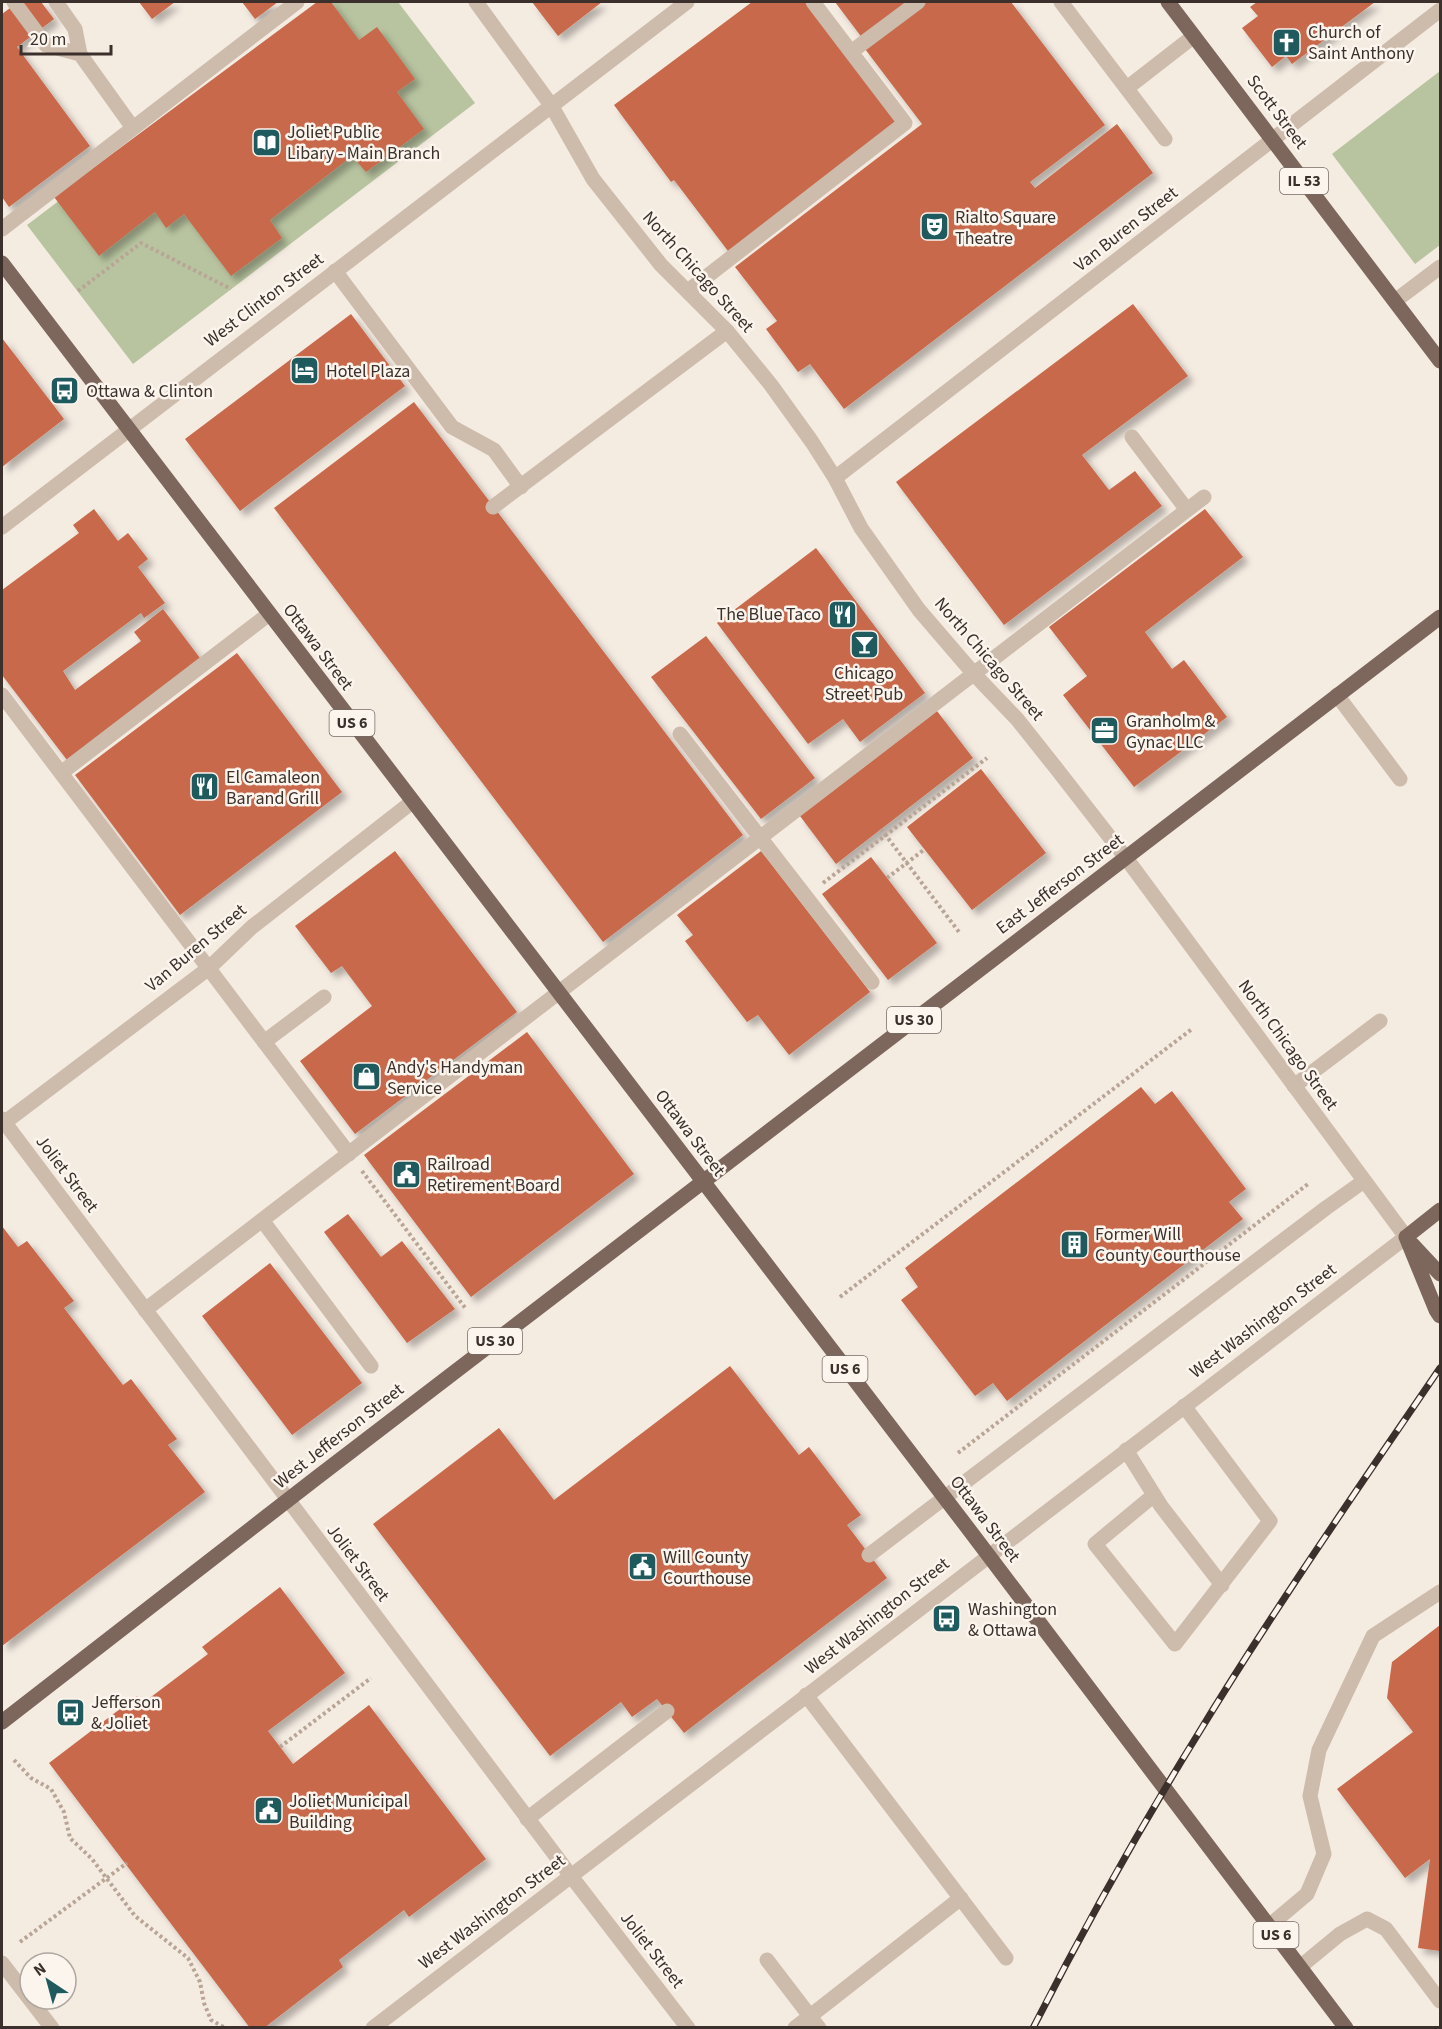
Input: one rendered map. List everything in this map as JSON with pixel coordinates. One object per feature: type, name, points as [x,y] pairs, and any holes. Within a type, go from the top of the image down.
[{"type":"main road","name":"Scott Street","points":[[1168,2],[1440,361]]},
{"type":"main road","name":"Ottawa Street","points":[[2,263],[944,1497],[1346,2028]]},
{"type":"main road","name":"East Jefferson Street","points":[[702,1182],[1440,617]]},
{"type":"main road","name":"West Jefferson Street","points":[[2,1722],[702,1182]]},
{"type":"main road","points":[[1406,1237],[1440,1210]]},
{"type":"main road","points":[[1406,1237],[1440,1274]]},
{"type":"main road","points":[[1406,1237],[1440,1316]]},
{"type":"street","points":[[14,2],[46,45],[80,54]]},
{"type":"street","points":[[56,2],[75,29],[80,54],[133,128]]},
{"type":"street","points":[[2,229],[297,2]]},
{"type":"street","name":"North Chicago Street","points":[[476,2],[551,105],[594,179],[661,265],[727,331],[778,394],[835,478],[861,528],[919,610],[974,674],[1017,719],[1126,858],[1406,1237]]},
{"type":"street","name":"West Clinton Street","points":[[2,527],[687,2]]},
{"type":"street","points":[[688,291],[905,123],[813,2]]},
{"type":"street","points":[[851,52],[918,2]]},
{"type":"street","points":[[1061,2],[1165,139]]},
{"type":"street","name":"Van Buren Street","points":[[835,478],[1440,10]]},
{"type":"street","points":[[1127,88],[1194,36]]},
{"type":"street","points":[[1395,301],[1440,267]]},
{"type":"street","points":[[335,271],[452,427],[494,450],[524,484]]},
{"type":"street","points":[[493,507],[727,331]]},
{"type":"street","points":[[1132,437],[1187,510]]},
{"type":"street","points":[[145,1310],[1203,497]]},
{"type":"street","points":[[61,773],[269,614]]},
{"type":"street","points":[[2,695],[349,1154]]},
{"type":"street","points":[[1337,696],[1400,778]]},
{"type":"street","points":[[680,734],[872,982]]},
{"type":"street","name":"Van Buren Street","points":[[2,1122],[208,968],[252,927],[412,802]]},
{"type":"street","points":[[264,1041],[324,997]]},
{"type":"street","points":[[1294,1086],[1380,1021]]},
{"type":"street","name":"Joliet Street","points":[[2,1122],[527,1819],[688,2028]]},
{"type":"street","points":[[869,1555],[1364,1181]]},
{"type":"street","points":[[262,1220],[371,1366]]},
{"type":"street","name":"West Washington Street","points":[[373,2028],[1406,1237]]},
{"type":"street","points":[[1154,1495],[1095,1544],[1175,1644],[1270,1521],[1184,1406]]},
{"type":"street","points":[[1126,1450],[1154,1495],[1222,1585]]},
{"type":"street","points":[[1269,1926],[1307,1894],[1324,1854],[1310,1796],[1319,1750],[1373,1636],[1440,1592]]},
{"type":"street","points":[[806,1695],[1006,1958]]},
{"type":"street","points":[[527,1819],[667,1711]]},
{"type":"street","points":[[795,2028],[814,2022],[961,1898]]},
{"type":"street","points":[[1300,1967],[1340,1934],[1367,1919],[1386,1929],[1440,2001]]},
{"type":"street","points":[[767,1960],[814,2022]]},
{"type":"street","points":[[2,1963],[52,2028]]},
{"type":"path","points":[[78,291],[141,243],[231,289]]},
{"type":"path","points":[[806,896],[987,758]]},
{"type":"path","points":[[881,829],[959,932]]},
{"type":"path","points":[[887,878],[925,849]]},
{"type":"path","points":[[840,1297],[1192,1029]]},
{"type":"path","points":[[349,1154],[466,1309]]},
{"type":"path","points":[[958,1453],[1308,1184]]},
{"type":"path","points":[[280,1747],[371,1678]]},
{"type":"path","points":[[14,1760],[31,1778],[51,1789],[64,1812],[70,1838],[92,1859],[135,1916],[188,1958],[200,1982],[204,2003],[211,2020],[225,2028]]},
{"type":"path","points":[[20,1942],[127,1863]]},
{"type":"green space","name":"Joliet Public Libary - Main Branch","points":[[321,2],[398,2],[475,103],[133,364],[27,225]]},
{"type":"green space","points":[[1440,71],[1440,245],[1415,264],[1332,154]]},
{"type":"building","points":[[18,2],[41,2],[54,19],[17,47],[90,146],[9,207],[2,197],[2,14]]},
{"type":"building","points":[[139,2],[175,2],[152,19]]},
{"type":"building","points":[[242,2],[278,2],[255,19]]},
{"type":"building","name":"Joliet Public Libary - Main Branch","points":[[317,2],[331,2],[359,40],[377,27],[415,79],[397,92],[424,129],[366,172],[352,156],[270,220],[282,238],[231,276],[184,214],[166,228],[155,212],[99,256],[54,197]]},
{"type":"building","points":[[532,2],[602,2],[558,36]]},
{"type":"building","points":[[752,2],[807,2],[898,123],[728,251],[674,180],[671,182],[614,105]]},
{"type":"building","points":[[835,2],[913,2],[863,39]]},
{"type":"building","name":"Rialto Square Theatre","points":[[927,2],[1011,2],[1105,125],[1030,182],[1035,188],[1117,124],[1153,173],[844,409],[810,364],[798,372],[766,329],[777,321],[735,267],[922,124],[865,49]]},
{"type":"building","name":"Church of Saint Anthony","points":[[1257,2],[1375,2],[1292,64],[1286,56],[1272,67],[1242,28],[1258,16],[1250,7]]},
{"type":"building","points":[[1133,304],[1188,376],[1082,455],[1109,490],[1135,471],[1162,506],[1004,625],[896,482]]},
{"type":"building","points":[[351,314],[405,386],[240,511],[185,439]]},
{"type":"building","points":[[2,338],[64,419],[2,467]]},
{"type":"building","points":[[414,402],[743,835],[603,942],[274,508]]},
{"type":"building","points":[[94,509],[118,541],[128,533],[148,559],[138,567],[165,603],[144,618],[141,613],[63,671],[75,690],[141,641],[134,632],[163,609],[200,658],[67,760],[2,675],[2,590],[79,533],[73,525]]},
{"type":"building","points":[[1205,509],[1243,557],[1145,632],[1172,669],[1184,660],[1227,717],[1134,787],[1063,695],[1087,676],[1049,627]]},
{"type":"building","points":[[816,548],[925,693],[860,742],[843,719],[808,744],[717,623]]},
{"type":"building","points":[[706,636],[815,778],[761,819],[651,677]]},
{"type":"building","points":[[237,653],[342,792],[180,915],[75,775]]},
{"type":"building","points":[[937,711],[973,758],[836,864],[800,816]]},
{"type":"building","points":[[981,769],[1046,853],[972,910],[907,827]]},
{"type":"building","points":[[395,851],[517,1012],[355,1134],[300,1061],[372,1006],[342,966],[331,973],[295,926]]},
{"type":"building","points":[[761,851],[870,992],[789,1055],[758,1015],[747,1022],[685,941],[693,935],[677,915]]},
{"type":"building","points":[[871,857],[937,943],[888,980],[822,894]]},
{"type":"building","points":[[527,1032],[634,1174],[471,1297],[364,1155]]},
{"type":"building","name":"Former Will County Courthouse","points":[[1141,1087],[1155,1104],[1172,1091],[1246,1189],[1229,1202],[1243,1219],[1007,1401],[993,1383],[975,1396],[901,1300],[918,1287],[905,1268]]},
{"type":"building","points":[[348,1214],[381,1257],[402,1241],[455,1309],[407,1343],[324,1232]]},
{"type":"building","points":[[2,1226],[18,1247],[27,1241],[74,1301],[64,1308],[123,1385],[131,1379],[177,1439],[168,1445],[205,1492],[2,1646]]},
{"type":"building","points":[[270,1263],[362,1383],[292,1435],[202,1316]]},
{"type":"building","name":"Will County Courthouse","points":[[730,1366],[799,1455],[809,1447],[861,1515],[847,1525],[887,1578],[684,1733],[657,1699],[632,1717],[621,1702],[550,1756],[373,1524],[499,1428],[554,1500]]},
{"type":"building","name":"Joliet Municipal Building","points":[[280,1587],[345,1673],[268,1731],[293,1764],[369,1705],[486,1859],[409,1917],[404,1910],[339,1960],[343,1967],[264,2028],[250,2028],[49,1763],[137,1696],[143,1703],[208,1654],[202,1647]]},
{"type":"building","points":[[1440,1625],[1440,1951],[1418,1948],[1430,1859],[1405,1878],[1337,1789],[1413,1732],[1387,1698],[1392,1662]]},
{"type":"railway","points":[[1033,2028],[1111,1882],[1195,1739],[1284,1598],[1440,1368]]},
{"type":"place","name":"Church of Saint Anthony","points":[[1287,42]]},
{"type":"place","name":"Joliet Public Libary - Main Branch","points":[[266,142]]},
{"type":"place","name":"Rialto Square Theatre","points":[[934,227]]},
{"type":"place","name":"Hotel Plaza","points":[[305,371]]},
{"type":"place","name":"Ottawa & Clinton","points":[[65,391]]},
{"type":"place","name":"The Blue Taco","points":[[842,614]]},
{"type":"place","name":"Chicago Street Pub","points":[[864,644]]},
{"type":"place","name":"Granholm & Gynac LLC","points":[[1105,731]]},
{"type":"place","name":"El Camaleon Bar and Grill","points":[[205,787]]},
{"type":"place","name":"Andy's Handyman Service","points":[[366,1077]]},
{"type":"place","name":"Railroad Retirement Board","points":[[406,1174]]},
{"type":"place","name":"Former Will County Courthouse","points":[[1074,1244]]},
{"type":"place","name":"Will County Courthouse","points":[[642,1567]]},
{"type":"place","name":"Washington & Ottawa","points":[[947,1619]]},
{"type":"place","name":"Jefferson & Joliet","points":[[70,1712]]},
{"type":"place","name":"Joliet Municipal Building","points":[[268,1811]]}]
